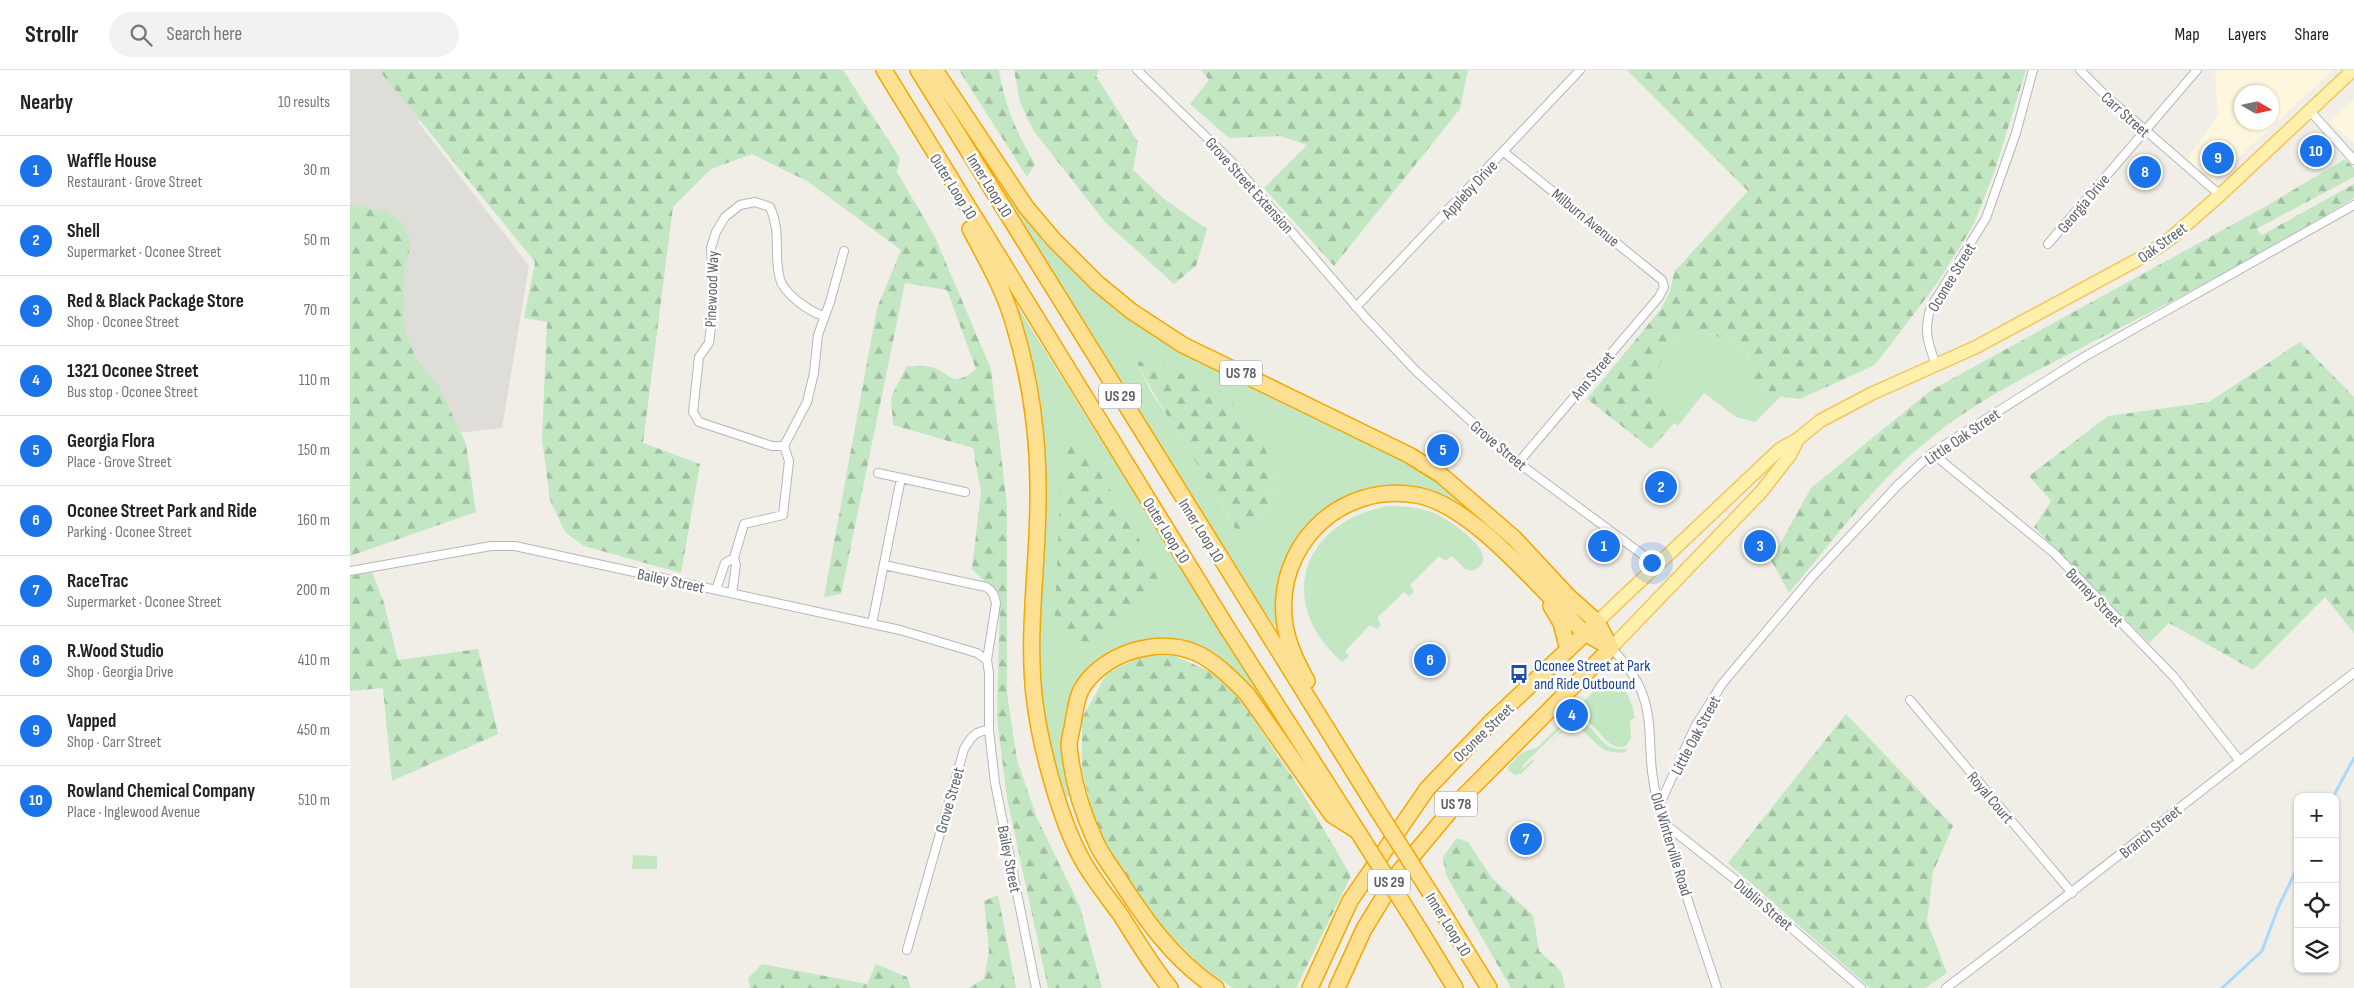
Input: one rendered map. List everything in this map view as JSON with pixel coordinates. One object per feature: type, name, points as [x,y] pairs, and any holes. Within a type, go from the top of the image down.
[{"type":"highway","name":"Outer Loop 10","points":[[884,70],[1226,626],[1455,988]]},
{"type":"highway","name":"Inner Loop 10","points":[[918,70],[1321,722],[1489,988]]},
{"type":"highway","name":"US 78","points":[[935,70],[1026,207],[1054,240],[1097,283],[1131,311],[1183,345],[1409,455],[1441,475],[1514,538],[1568,596],[1597,622],[1611,648]]},
{"type":"highway","points":[[957,190],[962,212],[1014,323],[1032,404],[1038,449],[1032,670],[1035,702],[1042,740],[1065,820],[1086,867],[1155,970],[1170,988]]},
{"type":"highway","points":[[1321,722],[1314,694],[1294,658],[1285,624],[1285,590],[1291,564],[1302,544],[1316,526],[1334,511],[1354,501],[1374,495],[1395,493],[1433,499],[1450,506],[1517,562],[1586,634],[1611,648]]},
{"type":"highway","points":[[1544,591],[1560,623],[1568,650]]},
{"type":"highway","name":"Oconee Street","points":[[1310,988],[1350,901],[1427,789],[1493,720],[1597,622]]},
{"type":"highway","points":[[1216,988],[1186,965],[1161,938],[1116,875],[1096,843],[1088,824],[1082,807],[1069,744],[1081,690],[1095,673],[1114,659],[1142,648],[1171,646],[1194,652],[1232,680],[1247,694],[1332,815],[1358,832]]},
{"type":"highway","name":"Oconee Street","points":[[1337,988],[1364,929],[1399,872],[1456,804],[1611,648]]},
{"type":"main road","name":"Oak Street","points":[[1936,365],[1976,347],[2148,254],[2171,238],[2220,195],[2353,70]]},
{"type":"main road","name":"Oconee Street","points":[[1597,622],[1780,449],[1798,439],[1820,421],[1870,394],[1936,365]]},
{"type":"main road","name":"Oconee Street","points":[[1611,648],[1761,492],[1790,455],[1798,439]]},
{"type":"street","name":"Grove Street Extension","points":[[1138,70],[1229,159],[1356,307]]},
{"type":"street","name":"Appleby Drive","points":[[1356,307],[1580,70]]},
{"type":"street","name":"Oconee Street","points":[[1936,365],[1928,342],[1926,322],[1931,307],[1986,218],[2016,133],[2033,70]]},
{"type":"street","name":"Carr Street","points":[[2080,70],[2106,96],[2220,195]]},
{"type":"street","name":"Georgia Drive","points":[[2048,244],[2198,70]]},
{"type":"street","points":[[2310,111],[2354,160]]},
{"type":"street","name":"Milburn Avenue","points":[[1504,152],[1662,280],[1664,287]]},
{"type":"street","name":"Pinewood Way","points":[[784,446],[772,446],[698,422],[693,412],[699,357],[709,342],[714,302],[711,248],[716,232],[725,218],[740,205],[755,202],[770,207],[777,222],[780,281],[796,300],[810,311],[823,316]]},
{"type":"street","name":"Little Oak Street","points":[[1659,806],[1695,727],[1722,684],[1812,576],[1898,485],[1932,453],[2084,357],[2354,206]]},
{"type":"street","points":[[732,593],[736,565],[734,558],[744,524],[783,515],[789,461],[784,446],[807,402],[814,373],[818,335],[823,316],[830,302],[844,251]]},
{"type":"street","name":"Ann Street","points":[[1518,463],[1659,297],[1664,287]]},
{"type":"street","name":"Grove Street","points":[[1356,307],[1415,370],[1518,463],[1658,566]]},
{"type":"street","name":"Burney Street","points":[[1932,453],[2054,553],[2174,677],[2239,760]]},
{"type":"street","points":[[878,473],[965,492]]},
{"type":"street","points":[[872,624],[901,478]]},
{"type":"street","name":"Bailey Street","points":[[350,571],[503,545],[872,624],[977,653],[987,660]]},
{"type":"street","points":[[716,590],[725,563],[734,558]]},
{"type":"street","points":[[884,565],[986,587],[991,590],[996,603],[987,660],[989,673],[989,730]]},
{"type":"street","name":"Old Winterville Road","points":[[1611,648],[1634,675],[1646,699],[1650,723],[1653,779],[1659,806],[1717,988]]},
{"type":"street","name":"Branch Street","points":[[1946,988],[2072,893],[2239,760],[2354,673]]},
{"type":"street","name":"Royal Court","points":[[1910,700],[2072,893]]},
{"type":"street","name":"Grove Street","points":[[907,950],[964,749],[974,734],[979,731],[989,730]]},
{"type":"street","name":"Bailey Street","points":[[989,730],[995,783],[1036,988]]},
{"type":"street","name":"Dublin Street","points":[[1664,823],[1736,880],[1860,988]]},
{"type":"shaded area","points":[[350,70],[410,70],[431,107],[418,122],[529,266],[502,428],[412,438],[350,433]]},
{"type":"shaded area","points":[[2215,70],[2333,70],[2279,120],[2279,85],[2234,85],[2234,130],[2268,130],[2213,181],[2187,160],[2218,115]]},
{"type":"shaded area","points":[[2354,99],[2354,142],[2329,123]]},
{"type":"green space","points":[[379,70],[843,70],[900,158],[897,172],[935,237],[991,369],[1007,506],[1007,693],[1017,760],[1037,818],[1080,907],[1102,988],[1048,988],[1007,798],[997,718],[1000,597],[972,569],[981,492],[973,448],[893,425],[891,397],[907,366],[931,367],[956,379],[976,369],[947,290],[905,283],[841,594],[824,597],[877,308],[901,250],[807,181],[752,154],[711,169],[673,207],[643,443],[700,464],[681,573],[584,546],[565,532],[550,500],[542,439],[547,322],[524,318],[535,262]]},
{"type":"green space","points":[[959,70],[999,70],[1004,96],[1012,118],[1035,164],[1027,177]]},
{"type":"green space","points":[[1014,70],[1099,70],[1096,76],[1138,142],[1133,170],[1164,199],[1207,229],[1196,266],[1174,284],[1105,222],[1033,130],[1020,102]]},
{"type":"green space","points":[[1201,70],[1468,70],[1460,109],[1334,266],[1264,188],[1307,145],[1280,136],[1229,138],[1190,104],[1209,80]]},
{"type":"green space","points":[[1627,70],[2026,70],[1995,170],[1974,224],[1938,282],[1875,365],[1800,399],[1777,396],[1755,381],[1748,354],[1733,342],[1708,333],[1688,330],[1667,353],[1656,373],[1655,384],[1658,395],[1664,408],[1675,422],[1651,449],[1587,399],[1661,309],[1670,291],[1674,272],[1748,191]]},
{"type":"green space","points":[[2345,159],[2354,168],[2354,177],[2256,229],[2262,235],[2354,184],[2354,198],[2235,267],[2020,380],[1953,421],[1912,454],[1874,491],[1789,593],[1771,560],[1811,488],[1930,391],[2268,205]]},
{"type":"green space","points":[[995,174],[1016,205],[1060,258],[1109,303],[1178,350],[1408,460],[1463,499],[1459,505],[1421,490],[1382,488],[1346,500],[1329,511],[1301,535],[1292,547],[1282,576],[1279,625],[1276,627],[1255,600],[991,176]],"holes":[[[1136,361],[1163,365],[1176,373],[1278,478],[1259,528],[1234,527],[1194,457],[1151,392]]]},
{"type":"green space","points":[[350,204],[387,212],[402,222],[411,243],[403,277],[404,327],[415,357],[439,387],[466,444],[476,512],[350,556]]},
{"type":"green space","points":[[1016,309],[1019,309],[1265,703],[1262,707],[1198,647],[1124,647],[1076,688],[1073,795],[1064,798],[1047,739],[1039,679],[1038,636],[1047,508],[1045,458],[1037,408]]},
{"type":"green space","points":[[1688,330],[1720,336],[1742,348],[1749,357],[1755,381],[1780,397],[1755,422],[1736,417],[1704,393],[1678,426],[1672,420],[1658,396],[1655,379],[1656,370],[1662,358]]},
{"type":"green space","points":[[2300,342],[2354,397],[2354,633],[2325,597],[2253,670],[2169,623],[2149,643],[2034,527],[2051,501],[2029,476],[2108,416],[2209,402]]},
{"type":"green space","points":[[1136,361],[1163,365],[1224,393],[1255,427],[1278,478],[1259,529],[1245,535],[1234,527],[1159,403]]},
{"type":"green space","points":[[1079,437],[1164,581],[1081,650],[1054,632],[1063,440]]},
{"type":"green space","points":[[1388,506],[1423,509],[1451,523],[1462,530],[1479,548],[1483,557],[1481,565],[1472,571],[1465,569],[1452,556],[1445,561],[1439,556],[1410,585],[1414,592],[1409,596],[1404,592],[1377,618],[1381,625],[1377,629],[1370,625],[1345,651],[1349,656],[1342,662],[1321,639],[1308,615],[1304,590],[1307,568],[1318,547],[1335,529],[1359,515]]},
{"type":"green space","points":[[372,572],[384,603],[398,660],[478,649],[498,734],[392,781],[383,688],[350,691],[350,576]]},
{"type":"green space","points":[[1143,656],[1175,656],[1211,672],[1239,698],[1299,787],[1351,876],[1296,988],[1233,988],[1202,967],[1153,918],[1097,831],[1082,770],[1082,718],[1107,673]]},
{"type":"green space","points":[[1610,681],[1625,690],[1634,712],[1635,718],[1630,720],[1631,738],[1626,746],[1612,745],[1590,724],[1583,720],[1575,719],[1561,728],[1523,765],[1521,770],[1532,760],[1535,760],[1521,774],[1515,775],[1508,770],[1509,766],[1521,753],[1538,747],[1600,685]]},
{"type":"green space","points":[[1846,714],[1953,826],[1933,872],[1927,921],[1947,973],[1925,988],[1870,988],[1728,863]]},
{"type":"green space","points":[[1577,722],[1585,724],[1610,747],[1627,749],[1626,752],[1606,750],[1580,730],[1569,728],[1553,740],[1538,756],[1559,733]]},
{"type":"green space","points":[[1457,838],[1468,842],[1492,878],[1533,915],[1539,951],[1561,971],[1565,988],[1511,988],[1446,875],[1443,857]]},
{"type":"green space","points":[[633,855],[657,856],[657,869],[632,869]]},
{"type":"green space","points":[[998,895],[1016,988],[968,988],[984,979],[989,951],[984,901]]},
{"type":"green space","points":[[762,964],[867,984],[876,964],[907,977],[911,988],[750,988],[748,978]]},
{"type":"waterway","points":[[2335,793],[2354,758]]},
{"type":"waterway","points":[[2222,988],[2262,951],[2278,908],[2294,874]]},
{"type":"place","name":"Rowland Chemical Company","points":[[2316,151]]},
{"type":"place","name":"Vapped","points":[[2218,158]]},
{"type":"place","name":"R.Wood Studio","points":[[2145,172]]},
{"type":"place","name":"Georgia Flora","points":[[1443,450]]},
{"type":"place","name":"Shell","points":[[1661,487]]},
{"type":"place","name":"Waffle House","points":[[1604,546]]},
{"type":"place","name":"Red & Black Package Store","points":[[1760,546]]},
{"type":"place","name":"Oconee Street Park and Ride","points":[[1430,660]]},
{"type":"place","name":"Oconee Street at Park and Ride Outbound","points":[[1519,674]]},
{"type":"place","name":"1321 Oconee Street","points":[[1572,715]]},
{"type":"place","name":"RaceTrac","points":[[1526,839]]}]
